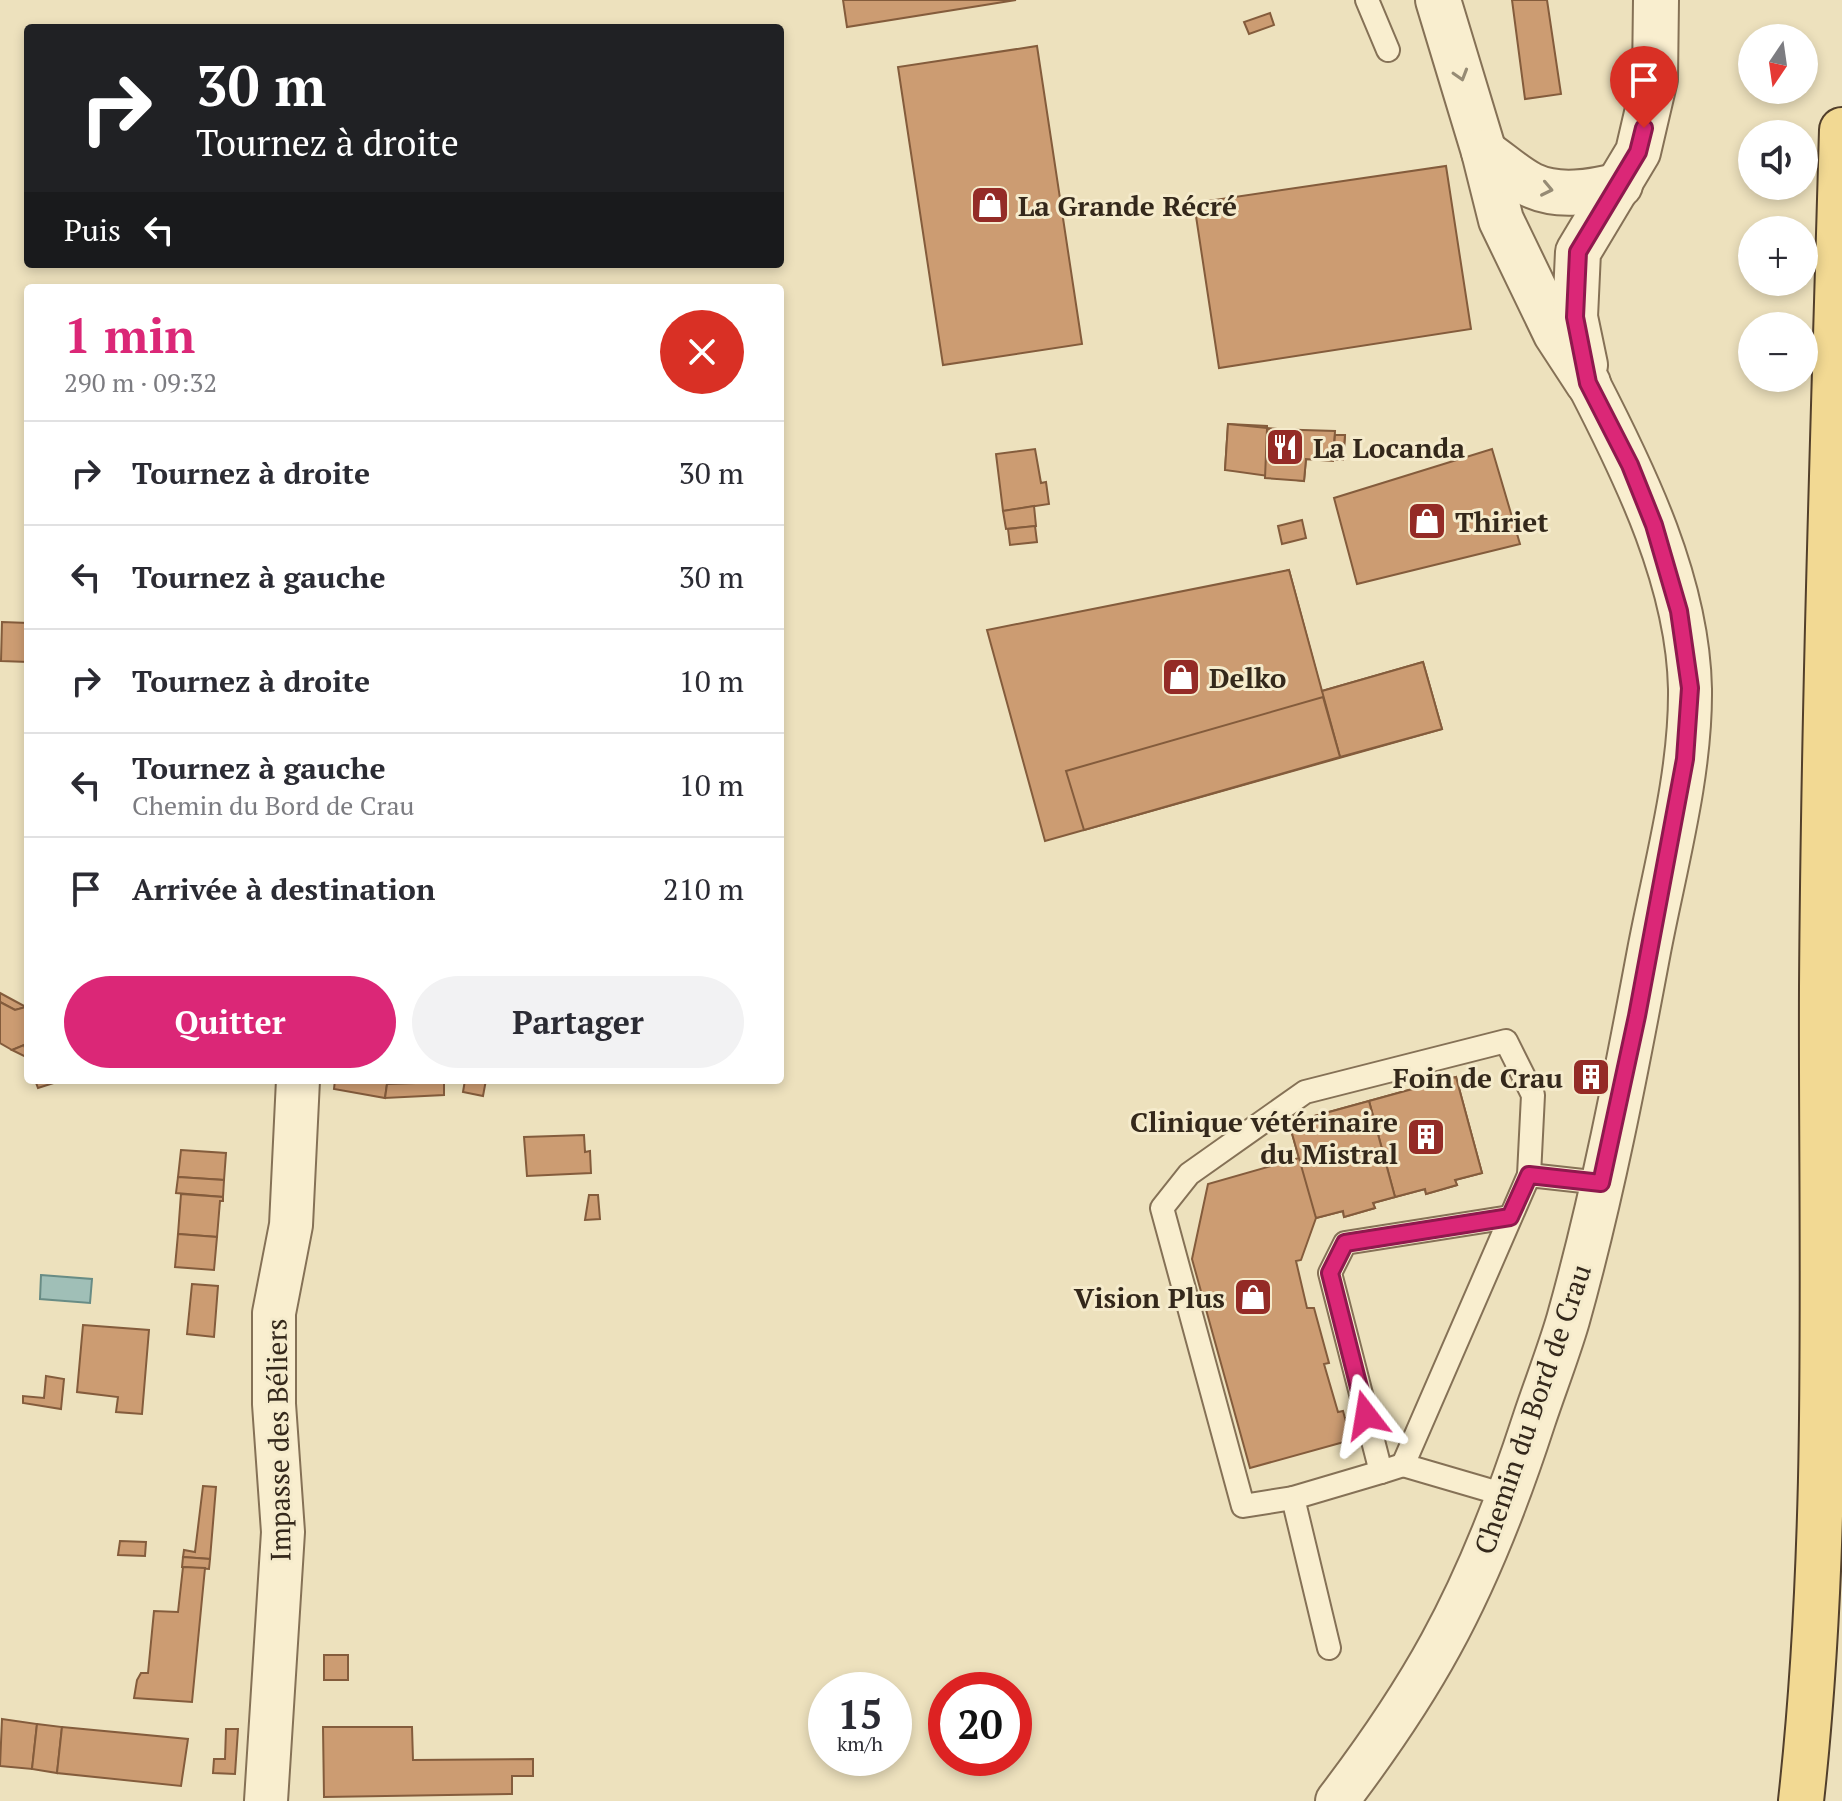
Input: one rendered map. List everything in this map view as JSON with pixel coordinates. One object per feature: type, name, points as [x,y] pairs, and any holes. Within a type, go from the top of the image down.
[{"type":"main road","points":[[1801,1801],[1813,1698],[1819,1568],[1822,985],[1842,130]]},
{"type":"street","name":"Chemin du Bord de Crau","points":[[1337,1801],[1381,1742],[1442,1643],[1509,1496],[1567,1322],[1637,1016],[1685,759],[1690,688],[1679,611],[1654,525],[1630,465],[1588,383],[1556,334],[1501,220],[1438,0]]},
{"type":"street","name":"Chemin du Bord de Crau","points":[[1588,383],[1575,317],[1578,252],[1638,152],[1655,79],[1656,0]]},
{"type":"street","points":[[1484,152],[1532,186],[1564,193],[1594,192],[1620,185]]},
{"type":"street","name":"Impasse des Béliers","points":[[266,1801],[283,1532],[274,1404],[274,1313],[291,1225],[298,1084]]},
{"type":"lane","points":[[1367,0],[1388,50]]},
{"type":"lane","points":[[1403,1465],[1529,1175],[1533,1095],[1506,1041],[1305,1092],[1189,1174],[1162,1208],[1243,1506],[1293,1498],[1403,1465],[1509,1496]]},
{"type":"lane","points":[[1529,1175],[1601,1183]]},
{"type":"lane","points":[[1381,1472],[1330,1273],[1345,1243],[1510,1217]]},
{"type":"lane","points":[[1293,1498],[1329,1648]]},
{"type":"water","points":[[41,1275],[92,1279],[90,1303],[40,1299]]},
{"type":"building","points":[[843,0],[1016,0],[847,27]]},
{"type":"building","points":[[1512,0],[1547,0],[1561,94],[1525,99]]},
{"type":"building","points":[[1270,13],[1274,25],[1249,34],[1244,22]]},
{"type":"building","name":"La Grande Récré","points":[[1037,46],[1082,344],[943,365],[898,67]]},
{"type":"building","points":[[1446,166],[1471,329],[1219,368],[1194,203]]},
{"type":"building","points":[[1228,424],[1267,426],[1265,471],[1225,470]]},
{"type":"building","name":"La Locanda","points":[[1228,424],[1345,436],[1343,460],[1306,459],[1304,481],[1225,470]]},
{"type":"building","points":[[1267,429],[1335,431],[1333,461],[1306,459],[1304,481],[1265,478]]},
{"type":"building","points":[[1335,435],[1345,435],[1343,460],[1333,459]]},
{"type":"building","points":[[1035,449],[1041,483],[1046,482],[1049,504],[1003,511],[996,454]]},
{"type":"building","name":"Thiriet","points":[[1492,449],[1520,544],[1357,584],[1334,498]]},
{"type":"building","points":[[1034,506],[1036,526],[1006,529],[1003,511]]},
{"type":"building","points":[[1302,520],[1306,538],[1282,544],[1278,526]]},
{"type":"building","points":[[1035,526],[1037,542],[1010,545],[1008,529]]},
{"type":"building","points":[[1289,570],[1323,697],[1309,702],[1286,619],[1276,622],[1266,584],[1278,581],[1276,574]]},
{"type":"building","points":[[1289,570],[1322,691],[1423,662],[1442,729],[1045,841],[987,630]]},
{"type":"building","points":[[2,622],[24,623],[24,662],[1,661]]},
{"type":"building","points":[[1423,662],[1442,729],[1340,757],[1322,691]]},
{"type":"building","points":[[1323,697],[1340,757],[1084,830],[1066,771]]},
{"type":"building","points":[[0,993],[24,1008],[15,1010],[0,1002]]},
{"type":"building","points":[[0,1002],[15,1010],[24,1008],[24,1045],[12,1050],[0,1043]]},
{"type":"building","points":[[24,1045],[24,1056],[12,1050]]},
{"type":"building","name":"Foin de Crau","points":[[1588,1069],[1596,1071],[1593,1086],[1585,1084]]},
{"type":"building","points":[[1456,1077],[1482,1173],[1455,1180],[1457,1185],[1426,1194],[1425,1189],[1373,1203],[1375,1208],[1344,1217],[1343,1211],[1316,1218],[1301,1260],[1296,1261],[1307,1308],[1314,1308],[1329,1363],[1324,1364],[1338,1412],[1343,1411],[1351,1440],[1250,1468],[1192,1259],[1208,1184],[1299,1158],[1289,1123]]},
{"type":"building","name":"Clinique vétérinaire du Mistral","points":[[1456,1077],[1482,1173],[1455,1180],[1457,1185],[1426,1194],[1425,1189],[1395,1197],[1369,1101]]},
{"type":"building","points":[[335,1084],[387,1084],[385,1098],[334,1089]]},
{"type":"building","points":[[387,1084],[444,1084],[444,1095],[385,1098]]},
{"type":"building","points":[[464,1084],[485,1084],[483,1096],[463,1092]]},
{"type":"building","points":[[1369,1101],[1395,1197],[1373,1203],[1375,1208],[1344,1217],[1343,1211],[1316,1218],[1289,1123]]},
{"type":"building","points":[[584,1135],[585,1152],[590,1151],[591,1173],[527,1176],[524,1137]]},
{"type":"building","points":[[181,1150],[226,1153],[224,1180],[178,1177]]},
{"type":"building","points":[[178,1177],[224,1180],[223,1197],[176,1193]]},
{"type":"building","points":[[181,1194],[223,1197],[217,1237],[178,1234]]},
{"type":"building","points":[[589,1195],[598,1195],[600,1219],[585,1220]]},
{"type":"building","points":[[178,1234],[217,1237],[214,1270],[175,1267]]},
{"type":"building","points":[[192,1284],[218,1286],[214,1337],[187,1334]]},
{"type":"building","points":[[83,1325],[149,1330],[142,1414],[116,1412],[118,1397],[77,1392]]},
{"type":"building","points":[[46,1376],[64,1379],[61,1409],[23,1403],[23,1396],[44,1398]]},
{"type":"building","points":[[203,1486],[216,1487],[210,1559],[183,1557],[184,1550],[195,1552]]},
{"type":"building","points":[[120,1541],[146,1542],[145,1556],[118,1555]]},
{"type":"building","points":[[183,1557],[210,1559],[209,1569],[182,1567]]},
{"type":"building","points":[[183,1567],[205,1568],[192,1702],[134,1698],[137,1680],[141,1673],[148,1673],[154,1611],[178,1612]]},
{"type":"building","points":[[324,1655],[348,1655],[348,1680],[324,1680]]},
{"type":"building","points":[[2,1719],[37,1724],[32,1769],[0,1766]]},
{"type":"building","points":[[37,1724],[62,1727],[57,1773],[32,1769]]},
{"type":"building","points":[[62,1727],[188,1739],[181,1786],[57,1773]]},
{"type":"building","points":[[323,1727],[412,1727],[413,1760],[533,1759],[533,1776],[512,1776],[512,1794],[324,1797]]},
{"type":"building","points":[[226,1729],[238,1729],[235,1774],[213,1773],[214,1759],[225,1759]]},
{"type":"place","name":"La Grande Récré","points":[[990,205]]},
{"type":"place","name":"La Locanda","points":[[1285,447]]},
{"type":"place","name":"Thiriet","points":[[1427,521]]},
{"type":"place","name":"Delko","points":[[1181,677]]},
{"type":"place","name":"Foin de Crau","points":[[1591,1077]]},
{"type":"place","name":"Clinique vétérinaire du Mistral","points":[[1426,1137]]},
{"type":"place","name":"Vision Plus","points":[[1253,1297]]},
{"type":"route","points":[[1366,1415],[1330,1273],[1345,1243],[1510,1217],[1529,1175],[1601,1183],[1623,1085],[1685,759],[1690,688],[1679,611],[1654,525],[1630,465],[1588,383],[1575,317],[1578,252],[1638,152],[1644,128]]}]
